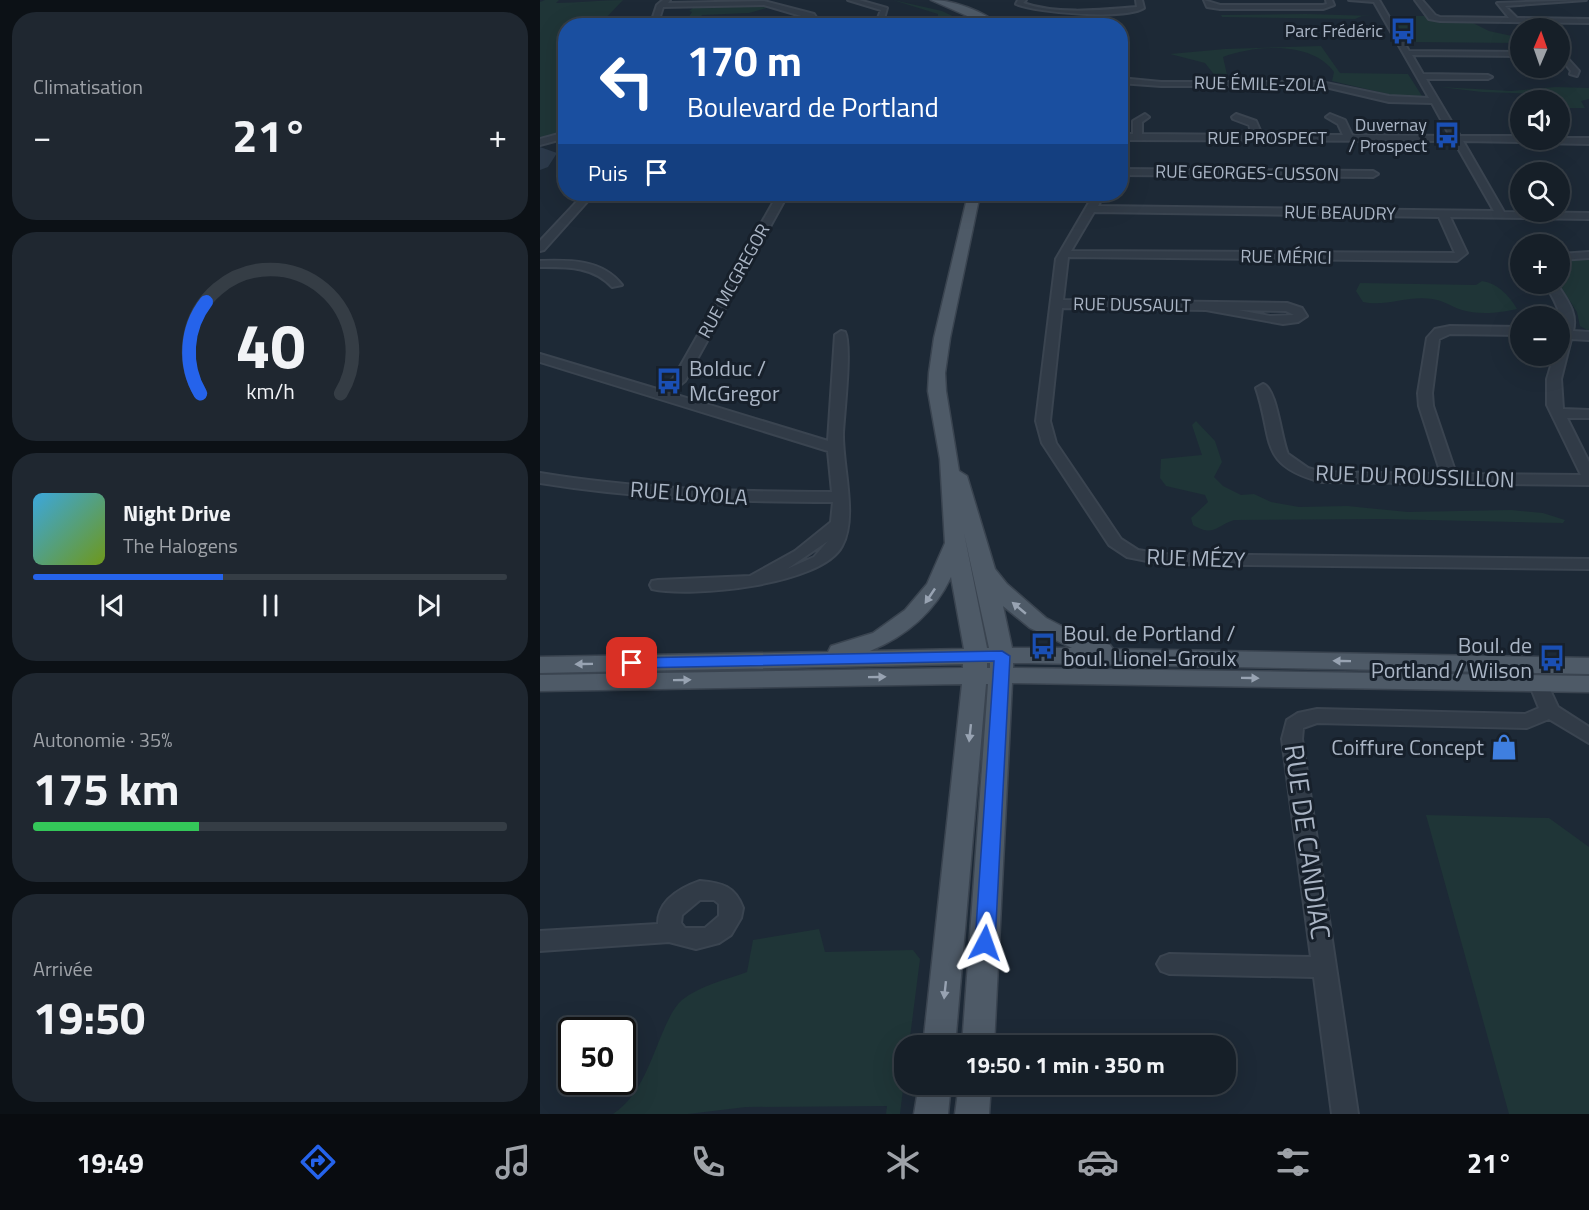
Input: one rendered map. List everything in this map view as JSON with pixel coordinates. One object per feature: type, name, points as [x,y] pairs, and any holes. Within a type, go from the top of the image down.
[{"type":"main road","points":[[929,0],[967,18]]},
{"type":"main road","points":[[935,0],[968,10],[982,18]]},
{"type":"main road","points":[[940,1035],[989,665],[976,642],[955,544],[949,459],[937,391],[939,356],[972,201]]},
{"type":"main road","points":[[949,459],[960,484],[982,557],[1000,591],[1033,620],[1058,634],[1095,648],[1129,657]]},
{"type":"main road","points":[[747,661],[845,650],[887,634],[910,619],[929,599],[947,567],[955,544]]},
{"type":"main road","points":[[978,1035],[989,665],[982,557]]},
{"type":"main road","points":[[540,683],[989,665],[1129,657],[1589,666]]},
{"type":"main road","points":[[540,665],[747,661],[989,665],[1589,684]]},
{"type":"main road","points":[[931,1114],[933,1095]]},
{"type":"main road","points":[[972,1114],[974,1095]]},
{"type":"street","points":[[851,0],[885,9],[881,18]]},
{"type":"street","points":[[1023,0],[1018,3],[1030,8],[1094,14],[1138,9],[1141,8],[1139,0]]},
{"type":"street","points":[[1207,0],[1209,6],[1220,8],[1323,7],[1331,5],[1329,0]]},
{"type":"street","points":[[1352,0],[1376,0],[1502,215]]},
{"type":"street","points":[[1418,0],[1435,18],[1510,21]]},
{"type":"street","points":[[1512,18],[1499,4],[1582,0]]},
{"type":"street","points":[[656,18],[663,3],[771,4],[813,18]]},
{"type":"street","points":[[1570,21],[1589,21]]},
{"type":"street","points":[[1408,53],[1510,54]]},
{"type":"street","points":[[1570,65],[1575,71],[1574,74]]},
{"type":"street","points":[[1421,76],[1488,77]]},
{"type":"street","name":"RUE ÉMILE-ZOLA","points":[[1128,81],[1161,84],[1321,84],[1389,99],[1434,101]]},
{"type":"street","points":[[1138,137],[1137,121],[1144,117]]},
{"type":"street","points":[[1236,117],[1253,123],[1258,138]]},
{"type":"street","points":[[1330,117],[1342,122],[1349,138]]},
{"type":"street","points":[[540,142],[558,137]]},
{"type":"street","name":"RUE PROSPECT","points":[[1128,137],[1510,139]]},
{"type":"street","points":[[1570,141],[1589,141]]},
{"type":"street","name":"RUE GEORGES-CUSSON","points":[[1128,172],[1373,174]]},
{"type":"street","points":[[540,248],[581,201]]},
{"type":"street","name":"RUE MCGREGOR","points":[[660,394],[678,381],[779,201]]},
{"type":"street","name":"RUE MÉZY","points":[[1096,201],[1070,239],[1064,254],[1043,411],[1044,432],[1116,542],[1133,554],[1162,559],[1589,564]]},
{"type":"street","name":"RUE BEAUDRY","points":[[1092,209],[1589,216]]},
{"type":"street","name":"RUE MÉRICI","points":[[1064,254],[1457,258],[1461,253],[1443,214]]},
{"type":"street","points":[[1570,256],[1589,255]]},
{"type":"street","points":[[540,264],[580,266],[606,274],[616,285]]},
{"type":"street","name":"RUE DUSSAULT","points":[[1058,304],[1287,307],[1298,311],[1301,316],[1296,320],[1282,322],[1206,306]]},
{"type":"street","points":[[1450,478],[1426,406],[1425,393],[1433,338],[1439,332],[1450,330],[1510,331]]},
{"type":"street","points":[[658,585],[756,579],[792,574],[816,563],[826,555],[838,539],[839,497],[835,448],[841,335]]},
{"type":"street","points":[[1570,335],[1589,336]]},
{"type":"street","points":[[540,358],[835,448]]},
{"type":"street","points":[[1557,366],[1553,388],[1557,414],[1589,479]]},
{"type":"street","name":"RUE DU ROUSSILLON","points":[[1263,388],[1280,455],[1299,471],[1322,477],[1589,479]]},
{"type":"street","points":[[1557,414],[1589,414]]},
{"type":"street","name":"RUE LOYOLA","points":[[540,478],[582,485],[724,496],[839,497]]},
{"type":"street","points":[[1538,683],[1550,711],[1589,736]]},
{"type":"street","name":"RUE DE CANDIAC","points":[[1345,1114],[1292,739],[1294,725],[1305,718],[1317,716],[1527,721],[1550,711]]},
{"type":"street","points":[[540,941],[673,932]]},
{"type":"street","name":"RUE DE CANDIAC","points":[[1169,964],[1325,967]]},
{"type":"green space","points":[[545,0],[559,0],[556,3],[623,0],[606,18],[558,18],[558,134],[540,140],[540,2]]},
{"type":"green space","points":[[893,0],[942,11],[956,18],[938,18],[938,14]]},
{"type":"green space","points":[[758,4],[770,7],[749,13],[702,15],[700,18],[688,18],[692,12],[689,11],[693,8]]},
{"type":"green space","points":[[1221,15],[1375,16],[1362,16],[1355,19],[1222,17]]},
{"type":"green space","points":[[1392,16],[1427,16],[1440,21],[1471,22],[1489,31],[1510,36],[1510,43],[1407,42]]},
{"type":"green space","points":[[1321,46],[1340,73],[1408,74],[1422,96],[1392,95],[1332,81],[1334,72],[1324,62],[1298,50],[1266,48],[1223,57],[1228,79],[1216,77],[1205,63],[1170,54],[1225,49]]},
{"type":"green space","points":[[1440,87],[1510,91],[1510,93]]},
{"type":"green space","points":[[1556,87],[1589,88],[1589,99],[1581,101],[1585,108],[1570,108],[1570,90],[1522,90]]},
{"type":"green space","points":[[1589,258],[1589,331],[1580,326],[1577,312],[1565,294],[1570,294],[1570,259]]},
{"type":"green space","points":[[1482,281],[1493,284],[1502,290],[1515,306],[1510,306],[1510,310],[1475,313],[1444,302],[1423,298],[1381,303],[1363,302],[1356,291],[1360,283],[1476,285]]},
{"type":"green space","points":[[1196,421],[1215,441],[1222,462],[1214,477],[1223,486],[1241,495],[1254,494],[1271,502],[1299,507],[1347,506],[1408,512],[1511,510],[1543,513],[1565,520],[1563,523],[1384,519],[1234,520],[1214,530],[1200,529],[1193,525],[1191,518],[1208,502],[1205,495],[1166,486],[1160,478],[1161,459],[1202,455],[1192,425]]},
{"type":"green space","points":[[1426,815],[1549,818],[1589,847],[1589,1114],[1509,1114]]},
{"type":"green space","points":[[819,929],[825,952],[913,950],[920,959],[910,1035],[894,1035],[894,1095],[902,1095],[900,1114],[886,1114],[887,1106],[746,1107],[688,1114],[613,1114],[632,1095],[636,1095],[636,1090],[668,1020],[682,1000],[705,987],[747,972],[753,940]]},
{"type":"building","points":[[540,147],[557,153],[548,167],[540,170]]},
{"type":"place","name":"Parc Frédéric","points":[[1403,31]]},
{"type":"place","name":"Duvernay / Prospect","points":[[1447,135]]},
{"type":"place","name":"Bolduc / McGregor","points":[[669,381]]},
{"type":"place","name":"Boul. de Portland / boul. Lionel-Groulx","points":[[1043,646]]},
{"type":"place","name":"Boul. de Portland / Wilson","points":[[1552,658]]},
{"type":"place","name":"Coiffure Concept","points":[[1504,747]]},
{"type":"route","points":[[632,663],[1002,656],[1003,675],[985,943]]}]
